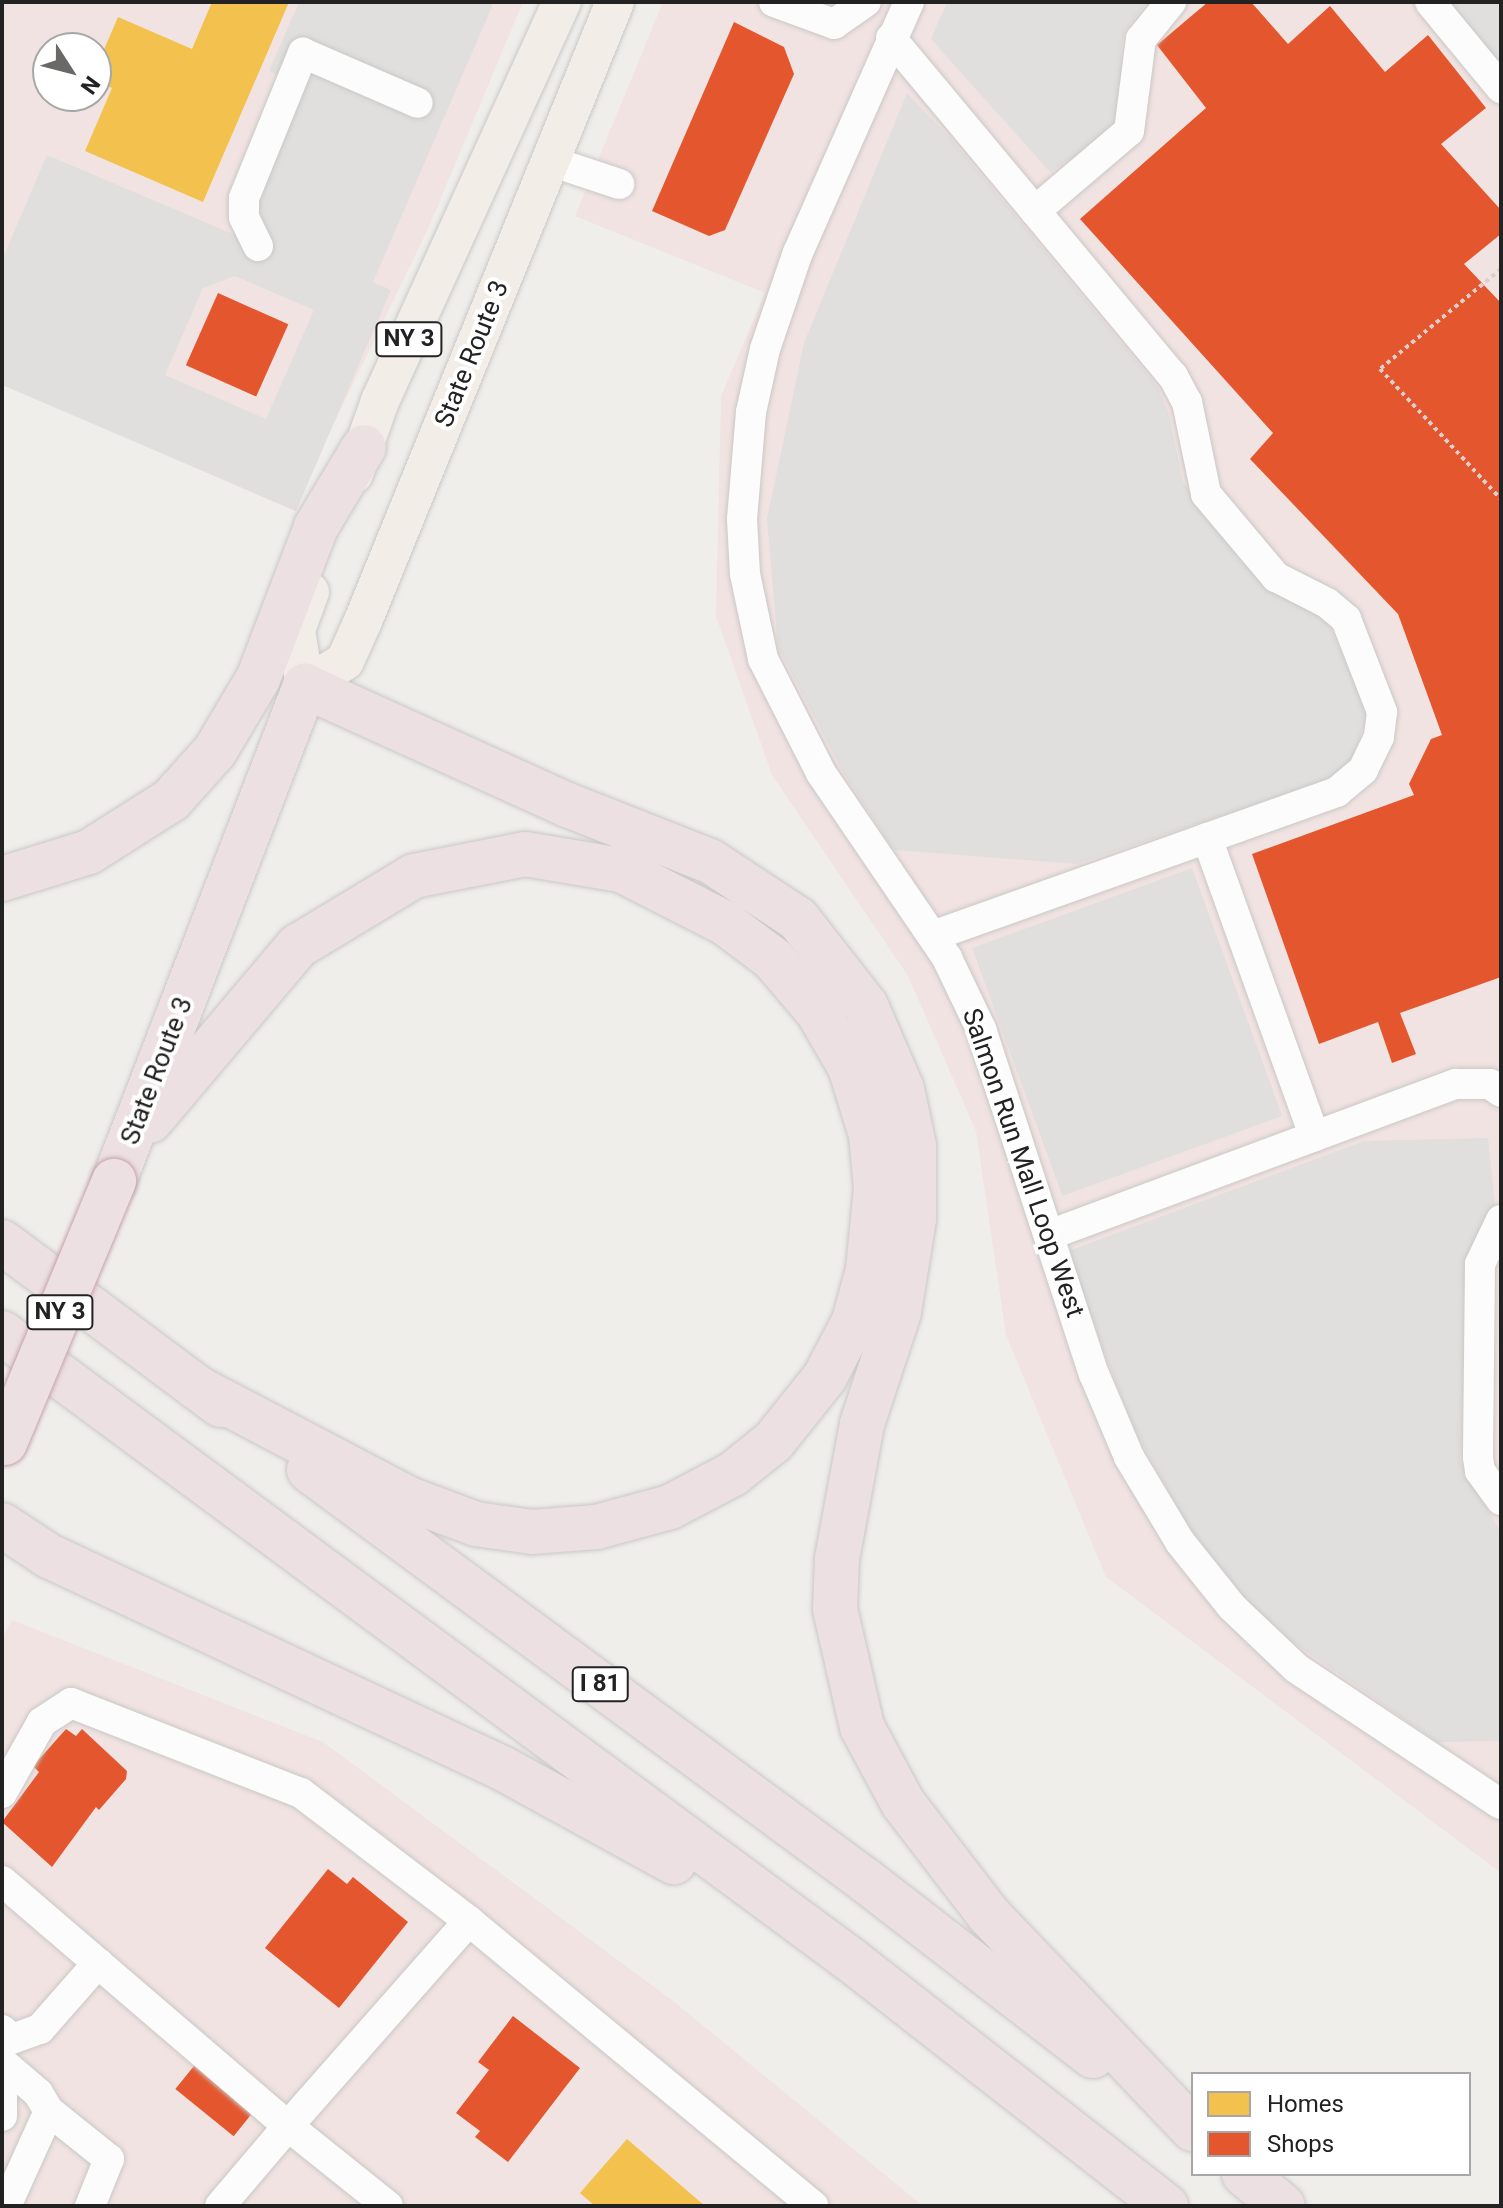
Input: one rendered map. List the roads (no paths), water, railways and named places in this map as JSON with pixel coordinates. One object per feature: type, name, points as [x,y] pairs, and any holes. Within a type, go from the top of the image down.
[{"type":"highway","points":[[2,879],[89,852],[171,800],[215,751],[258,679],[316,527],[364,447]]},
{"type":"highway","points":[[305,686],[565,804],[710,861],[798,919],[866,1006],[902,1089],[914,1146],[914,1219],[899,1312],[862,1424],[837,1559],[835,1609],[847,1675],[862,1727],[903,1803],[989,1915],[1191,2129]]},
{"type":"highway","name":"State Route 3","points":[[4,1448],[121,1164],[305,686]]},
{"type":"highway","points":[[121,1164],[298,946],[414,876],[525,854],[621,870],[725,923],[773,959],[818,1012],[850,1067],[871,1135],[876,1188],[868,1270],[854,1321],[825,1377],[774,1441],[733,1474],[670,1507],[597,1527],[532,1532],[476,1524],[409,1499],[198,1388]]},
{"type":"highway","name":"I 81","points":[[2,1242],[865,1880],[1191,2129]]},
{"type":"highway","name":"I 81","points":[[2,1333],[851,1960],[1153,2196]]},
{"type":"highway","points":[[2,1525],[49,1556],[624,1831],[763,1918],[1153,2196]]},
{"type":"highway","points":[[1246,2176],[1283,2206]]},
{"type":"main road","name":"NY 3","points":[[305,686],[296,630],[364,447],[562,2]]},
{"type":"main road","name":"State Route 3","points":[[305,686],[345,661],[616,2]]},
{"type":"lane","points":[[774,2],[834,24],[866,2]]},
{"type":"lane","name":"Salmon Run Mall Loop West","points":[[909,2],[798,252],[765,349],[751,412],[742,519],[745,574],[760,646],[782,704],[821,773],[933,936],[981,1029],[1094,1374],[1129,1457],[1206,1577],[1296,1668],[1501,1804]]},
{"type":"lane","points":[[1035,211],[1129,131],[1141,39],[1171,2]]},
{"type":"lane","points":[[1430,2],[1501,88]]},
{"type":"lane","points":[[891,38],[1181,390],[1206,494],[1276,577],[1327,603],[1346,619],[1380,701],[1379,737],[1363,770],[1347,786],[933,936]]},
{"type":"lane","points":[[258,246],[244,217],[244,198],[303,53],[418,103]]},
{"type":"lane","points":[[550,161],[619,184]]},
{"type":"lane","points":[[1207,838],[1314,1136]]},
{"type":"lane","points":[[1049,1235],[1456,1084],[1490,1084],[1501,1092]]},
{"type":"lane","points":[[1501,1220],[1480,1264],[1478,1449],[1480,1471],[1501,1500]]},
{"type":"lane","points":[[2,1793],[42,1722],[71,1703],[301,1793],[469,1921],[814,2206]]},
{"type":"lane","points":[[2,1881],[288,2126],[388,2206]]},
{"type":"lane","points":[[220,2206],[469,1921]]},
{"type":"lane","points":[[2,2030],[12,2039],[27,2037],[49,2019],[98,1963]]},
{"type":"lane","points":[[2,2062],[38,2093],[49,2111],[109,2159],[90,2206]]},
{"type":"lane","points":[[2,2086],[2,2116]]},
{"type":"lane","points":[[6,2206],[49,2111]]}]
